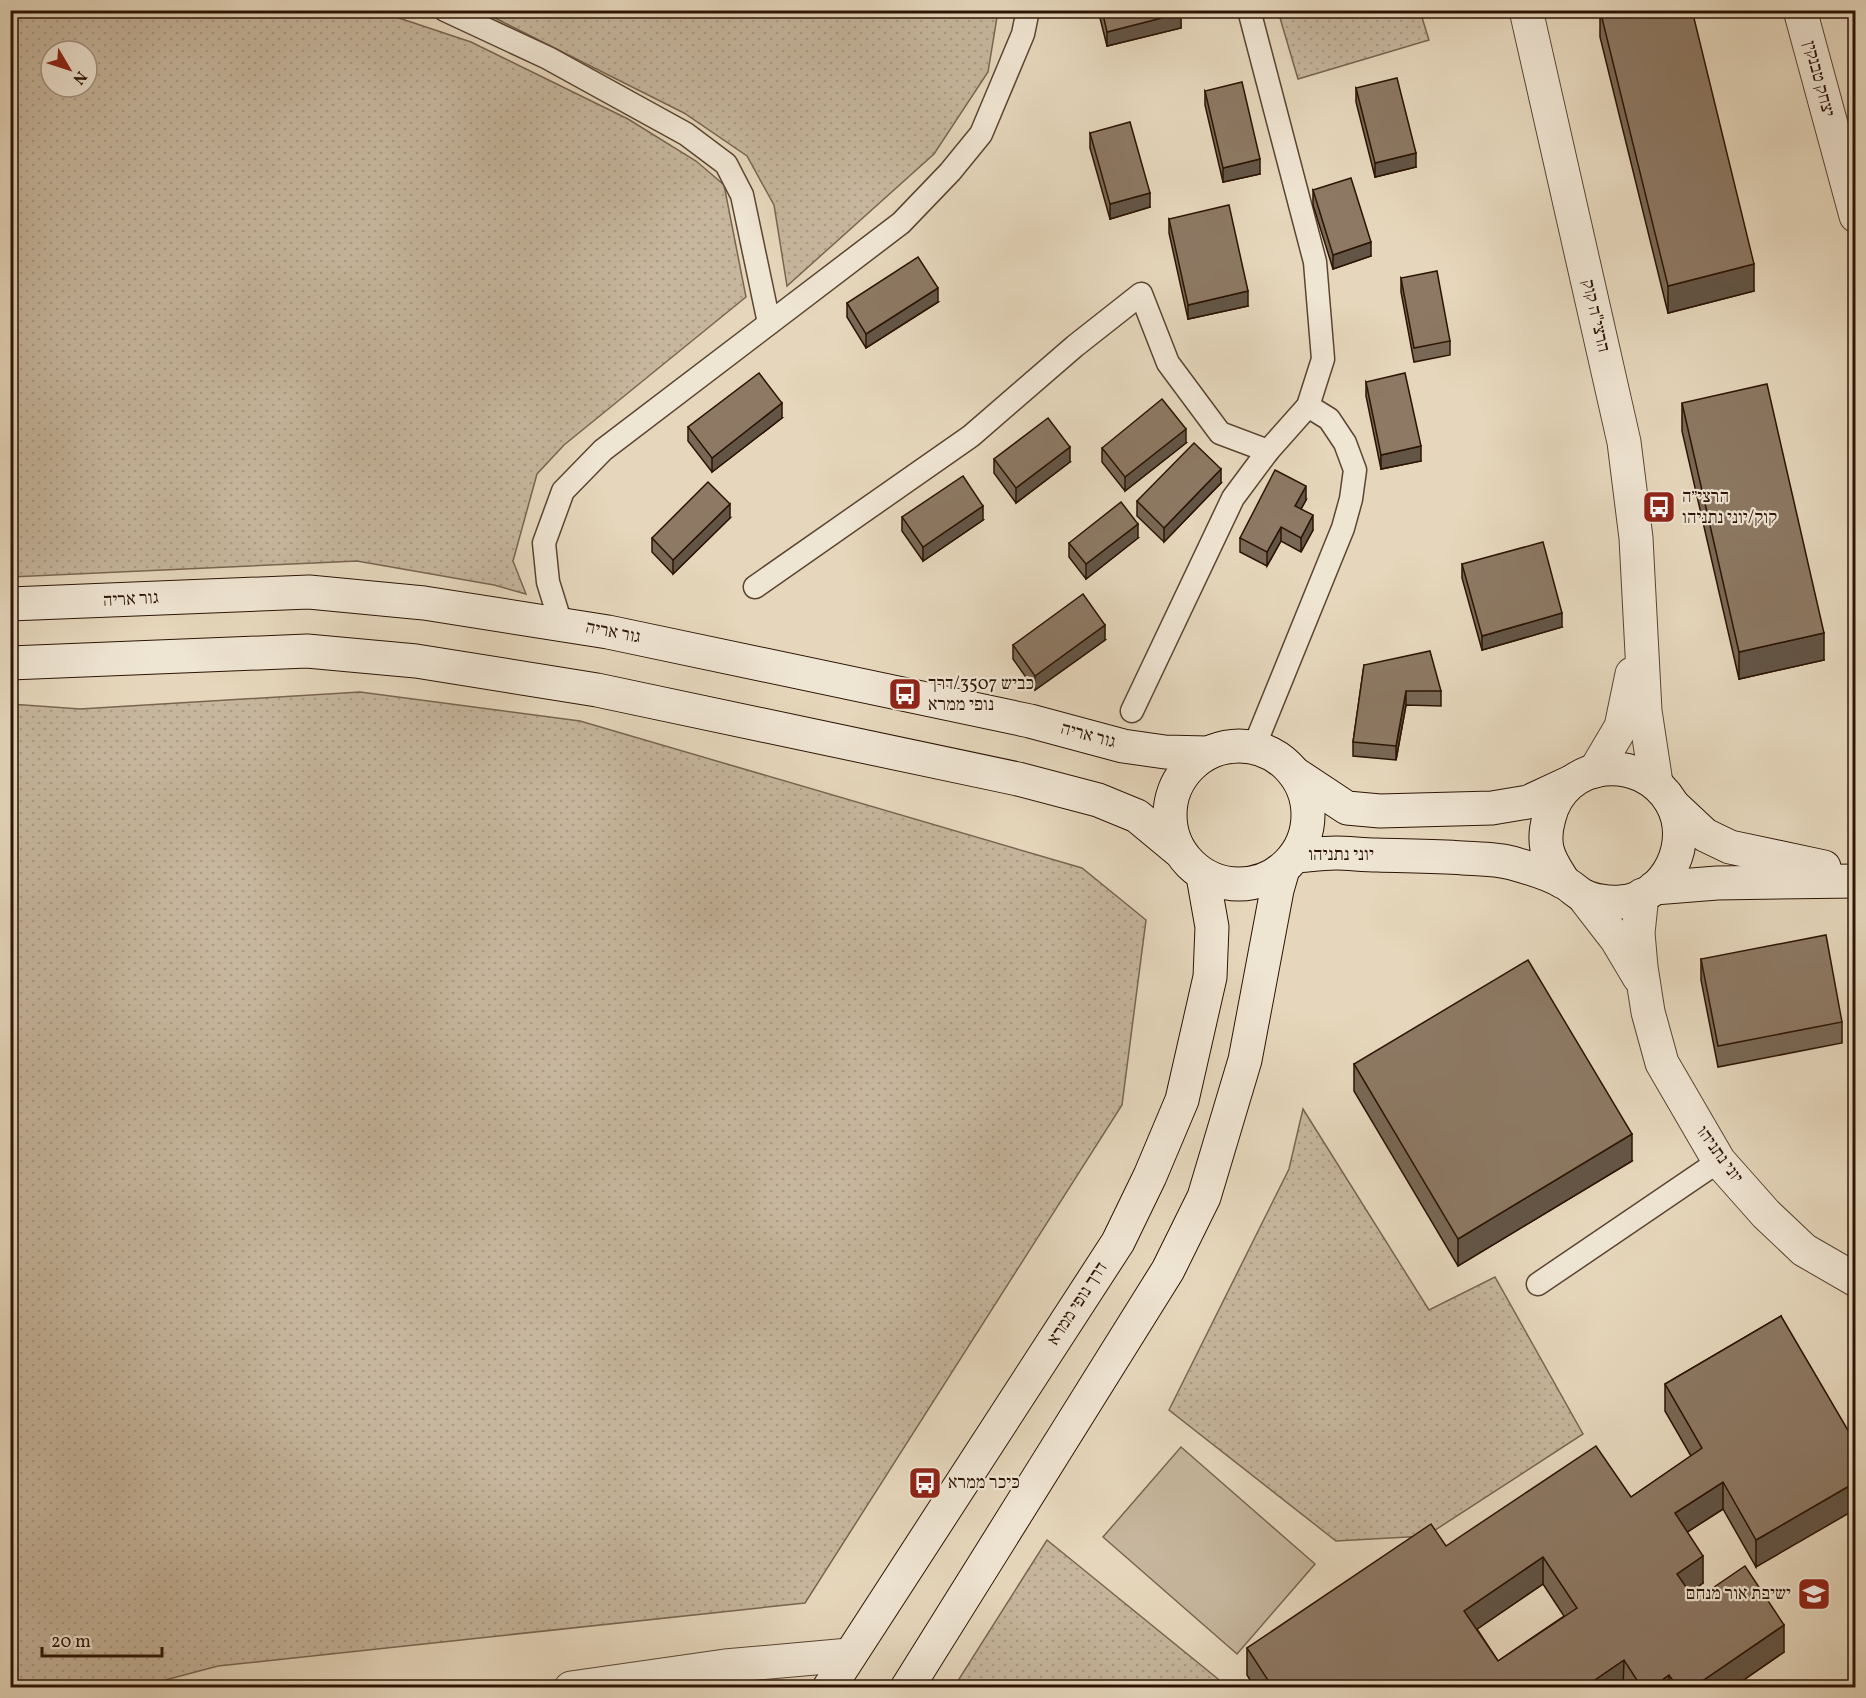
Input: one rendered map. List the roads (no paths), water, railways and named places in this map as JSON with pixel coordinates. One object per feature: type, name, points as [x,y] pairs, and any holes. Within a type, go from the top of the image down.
[{"type":"main road","name":"הרצי\"ה קוק","points":[[1526,10],[1624,442],[1636,538],[1645,711],[1665,794]]},
{"type":"main road","name":"יצחק טבנקין","points":[[1800,10],[1856,216]]},
{"type":"main road","name":"גור אריה","points":[[10,604],[309,592],[424,603],[620,634],[1030,721],[1123,746],[1165,752],[1207,753]]},
{"type":"main road","name":"הרצי\"ה קוק","points":[[1584,776],[1621,727],[1641,625]]},
{"type":"main road","points":[[10,663],[307,651],[416,661],[597,690],[1018,779],[1098,800],[1137,816],[1178,850],[1189,865],[1203,876],[1223,883],[1244,885],[1265,879],[1289,862]]},
{"type":"main road","points":[[1178,850],[1170,829],[1169,807],[1176,785],[1188,767],[1207,753],[1230,747],[1254,747],[1276,756],[1294,772],[1347,808],[1380,811],[1492,808],[1528,802],[1584,776],[1611,768],[1627,770],[1642,775],[1665,794],[1705,835],[1730,847],[1856,874]]},
{"type":"main road","points":[[907,1688],[1168,1270],[1204,1197],[1245,1060],[1277,890],[1289,862],[1305,836],[1309,814],[1304,792],[1294,772]]},
{"type":"main road","points":[[1584,776],[1560,795],[1551,811],[1546,829],[1547,848],[1553,866],[1617,940],[1644,986]]},
{"type":"main road","points":[[1648,892],[1667,875],[1676,859],[1680,841],[1679,823],[1665,794]]},
{"type":"main road","name":"יוני נתניהו","points":[[1289,862],[1334,853],[1424,855],[1511,862],[1574,889]]},
{"type":"main road","name":"דרך נופי ממרא","points":[[829,1688],[1118,1242],[1150,1176],[1182,1101],[1210,977],[1212,927],[1203,876]]},
{"type":"main road","points":[[1574,889],[1603,902],[1623,902],[1648,892],[1717,884],[1856,880]]},
{"type":"main road","name":"יוני נתניהו","points":[[1648,892],[1638,933],[1648,1012],[1662,1063],[1719,1161],[1766,1214],[1804,1250],[1856,1280]]},
{"type":"main road","points":[[571,1688],[724,1666],[849,1655]]},
{"type":"main road","points":[[724,1666],[754,1678],[767,1688]]},
{"type":"lane","points":[[445,10],[549,58],[686,134],[726,164],[742,195],[769,323]]},
{"type":"lane","points":[[561,624],[548,582],[544,543],[562,491],[603,450],[901,222],[950,172],[981,134],[1023,34],[1028,10]]},
{"type":"lane","points":[[1132,711],[1233,498],[1268,452],[1308,406],[1323,358],[1315,262],[1249,10]]},
{"type":"lane","points":[[755,587],[971,436],[1075,346],[1141,294],[1168,363],[1221,433],[1268,452]]},
{"type":"lane","points":[[1254,747],[1343,528],[1351,499],[1355,470],[1345,443],[1329,419],[1308,406]]},
{"type":"lane","points":[[1538,1284],[1719,1161]]},
{"type":"place","name":"הרצי״ה קוק/יוני נתניהו","points":[[1659,507]]},
{"type":"place","name":"כביש 3507/דרך נופי ממרא","points":[[905,694]]},
{"type":"place","name":"כיכר ממרא","points":[[925,1483]]},
{"type":"place","name":"ישיבת אור מנחם","points":[[1814,1594]]}]
